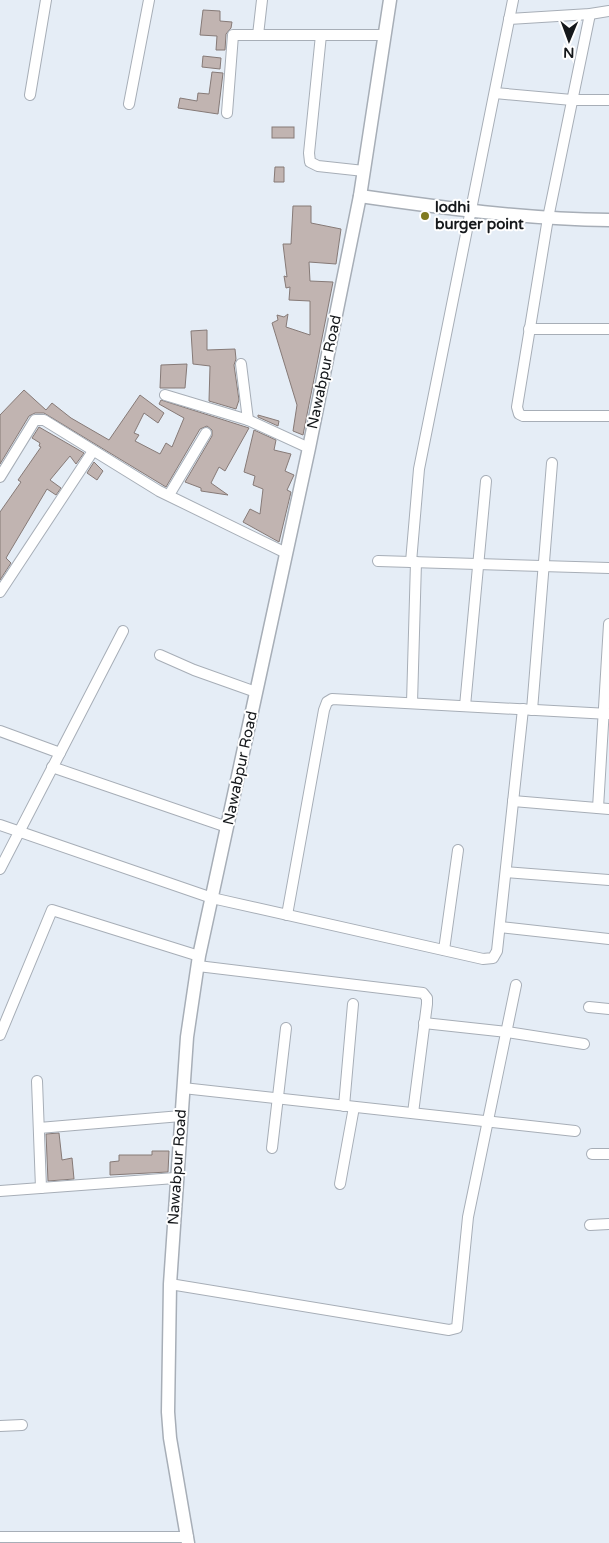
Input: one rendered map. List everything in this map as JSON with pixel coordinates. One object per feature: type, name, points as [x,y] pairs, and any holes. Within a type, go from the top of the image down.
[{"type":"street","points":[[30,95],[46,0]]},
{"type":"street","points":[[129,104],[149,0]]},
{"type":"street","points":[[258,35],[262,0]]},
{"type":"street","name":"Nawabpur Road","points":[[188,1540],[170,1438],[170,1284],[175,1178],[187,1037],[198,961],[309,448],[360,196],[390,0]]},
{"type":"street","points":[[412,703],[413,562],[419,469],[512,0]]},
{"type":"street","points":[[509,19],[609,11]]},
{"type":"street","points":[[590,14],[548,218],[517,407],[519,414],[609,416]]},
{"type":"street","points":[[322,35],[309,158],[318,166],[364,171]]},
{"type":"street","points":[[227,113],[232,36],[385,35]]},
{"type":"street","points":[[495,93],[572,100],[609,100]]},
{"type":"street","points":[[360,196],[471,212],[548,218],[609,220]]},
{"type":"street","points":[[529,329],[609,329]]},
{"type":"street","points":[[241,364],[248,420]]},
{"type":"street","points":[[165,394],[248,420],[309,448]]},
{"type":"street","points":[[0,477],[35,420],[39,419],[169,495],[286,552]]},
{"type":"street","points":[[169,495],[206,433]]},
{"type":"street","points":[[0,592],[93,451]]},
{"type":"street","points":[[0,825],[212,898],[483,959],[493,958],[497,951],[513,801],[528,710],[544,566],[552,463]]},
{"type":"street","points":[[465,706],[486,481]]},
{"type":"street","points":[[378,561],[609,568]]},
{"type":"street","points":[[598,808],[606,714],[609,624]]},
{"type":"street","points":[[0,869],[123,631]]},
{"type":"street","points":[[160,654],[194,670],[256,692]]},
{"type":"street","points":[[287,915],[327,702],[332,699],[606,714]]},
{"type":"street","points":[[0,730],[60,753]]},
{"type":"street","points":[[52,767],[227,827]]},
{"type":"street","points":[[513,801],[609,809]]},
{"type":"street","points":[[444,950],[458,850]]},
{"type":"street","points":[[506,872],[609,880]]},
{"type":"street","points":[[0,1035],[52,910],[198,961],[423,993],[426,998],[424,1023],[412,1114]]},
{"type":"street","points":[[500,927],[609,939]]},
{"type":"street","points":[[170,1284],[454,1330],[459,1324],[468,1217],[516,985]]},
{"type":"street","points":[[340,1184],[349,1106],[353,1004]]},
{"type":"street","points":[[589,1007],[609,1009]]},
{"type":"street","points":[[424,1023],[507,1032],[584,1044]]},
{"type":"street","points":[[272,1148],[286,1028]]},
{"type":"street","points":[[37,1081],[41,1188]]},
{"type":"street","points":[[183,1088],[575,1131]]},
{"type":"street","points":[[39,1128],[180,1116]]},
{"type":"street","points":[[592,1154],[609,1154]]},
{"type":"street","points":[[0,1191],[175,1178]]},
{"type":"street","points":[[590,1225],[609,1224]]},
{"type":"street","points":[[0,1426],[22,1425]]},
{"type":"street","points":[[0,1537],[188,1540]]},
{"type":"building","points":[[203,10],[220,11],[220,21],[232,22],[231,28],[226,34],[225,50],[216,50],[217,36],[200,35]]},
{"type":"building","points":[[203,56],[221,58],[220,69],[202,67]]},
{"type":"building","points":[[212,72],[223,73],[218,114],[178,108],[180,98],[197,101],[198,93],[209,94]]},
{"type":"building","points":[[272,127],[294,127],[294,138],[272,138]]},
{"type":"building","points":[[275,167],[284,167],[284,182],[274,182]]},
{"type":"building","points":[[293,206],[311,206],[311,223],[341,229],[336,264],[309,262],[310,281],[333,282],[303,435],[293,431],[297,405],[272,323],[278,320],[277,315],[284,317],[288,314],[286,327],[310,335],[310,301],[289,300],[290,287],[286,288],[284,276],[287,277],[283,244],[291,244]]},
{"type":"building","points":[[207,330],[207,350],[235,349],[236,359],[234,365],[239,400],[236,409],[209,401],[210,366],[193,364],[191,331]]},
{"type":"building","points":[[187,364],[185,388],[160,388],[161,365]]},
{"type":"building","points":[[24,390],[46,410],[52,403],[71,418],[109,440],[140,395],[164,413],[158,423],[144,413],[134,433],[139,435],[135,441],[160,454],[166,443],[172,447],[184,418],[159,404],[161,400],[249,428],[225,471],[219,467],[211,483],[228,495],[201,491],[201,488],[185,482],[212,436],[212,430],[207,426],[200,429],[166,487],[44,413],[35,413],[29,416],[0,464],[0,415]]},
{"type":"building","points":[[258,415],[279,421],[278,426],[258,417]]},
{"type":"building","points":[[39,427],[84,453],[76,464],[70,456],[50,480],[61,488],[56,495],[47,489],[6,558],[11,563],[0,580],[0,512],[21,482],[18,480],[41,447],[39,446],[40,443],[32,438]]},
{"type":"building","points":[[254,430],[276,440],[274,450],[291,454],[285,471],[294,475],[287,490],[291,492],[279,542],[243,522],[250,509],[260,514],[263,489],[253,485],[255,476],[244,472]]},
{"type":"building","points":[[94,462],[103,471],[97,480],[87,473]]},
{"type":"building","points":[[59,1133],[62,1160],[72,1158],[74,1179],[48,1181],[46,1134]]},
{"type":"building","points":[[152,1151],[169,1151],[168,1172],[110,1175],[110,1162],[119,1161],[119,1155],[152,1155]]},
{"type":"place","name":"lodhi burger point","points":[[425,216]]}]
